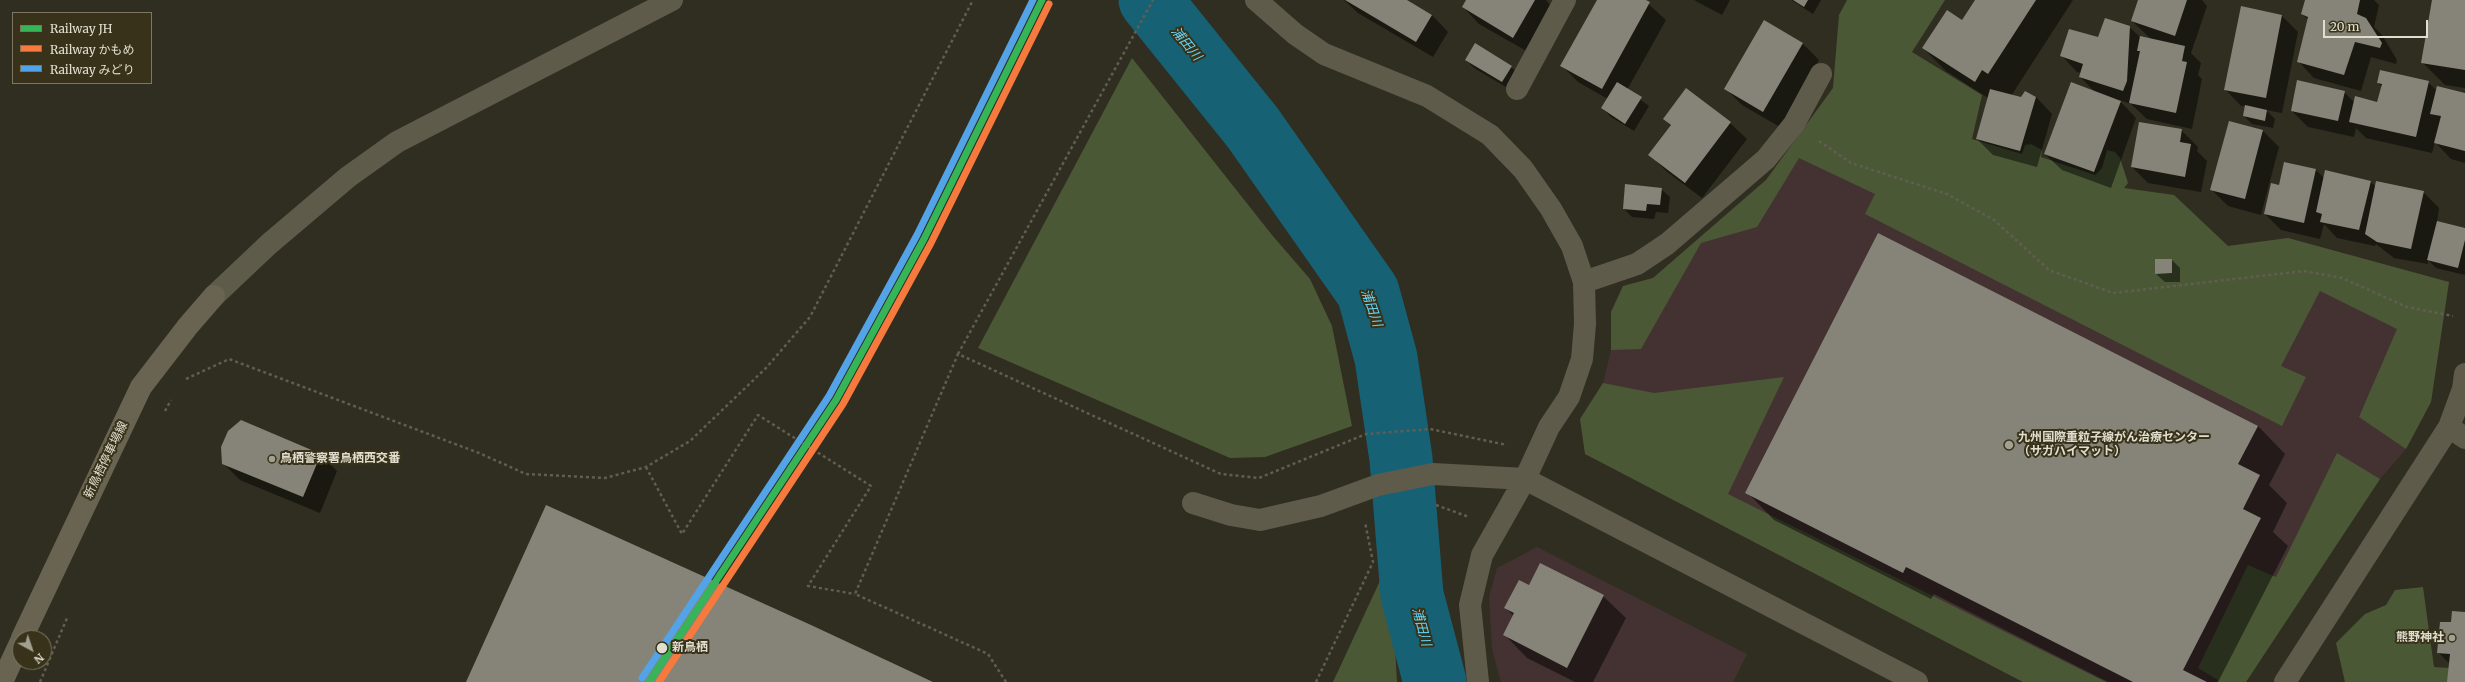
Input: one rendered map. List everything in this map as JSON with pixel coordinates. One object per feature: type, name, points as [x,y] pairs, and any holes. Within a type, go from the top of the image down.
[{"type":"main road","name":"新鳥栖停車場線","points":[[26,630],[141,387],[188,326],[214,296]]},
{"type":"main road","points":[[2,682],[12,660]]},
{"type":"street","points":[[214,296],[268,244],[342,182],[397,142],[672,0]]},
{"type":"street","points":[[1256,0],[1295,34],[1324,54],[1426,96],[1490,135],[1523,169],[1551,209],[1572,246],[1584,282],[1585,324],[1582,359],[1569,397],[1549,427],[1525,479],[1482,555],[1470,605],[1478,682]]},
{"type":"street","points":[[1517,89],[1565,0]]},
{"type":"street","points":[[1584,282],[1637,264],[1667,244],[1766,160],[1794,124],[1822,74]]},
{"type":"street","points":[[2284,682],[2457,432],[2465,374]]},
{"type":"street","points":[[1193,503],[1231,515],[1260,520],[1322,506],[1378,485],[1433,474],[1525,479],[1917,682]]},
{"type":"path","points":[[180,382],[229,359],[479,453],[526,474],[605,478],[646,468],[690,442],[766,368],[810,317],[974,0]]},
{"type":"path","points":[[855,594],[958,354],[1153,0]]},
{"type":"path","points":[[1794,124],[1851,163],[1947,194],[1994,220],[2049,270],[2112,293],[2304,271],[2342,278],[2407,307],[2453,316]]},
{"type":"path","points":[[958,354],[1221,474],[1258,478],[1366,434],[1430,428],[1505,446],[1510,442]]},
{"type":"path","points":[[162,417],[172,396]]},
{"type":"path","points":[[646,468],[682,534],[758,415],[871,486],[808,586],[855,594],[988,654],[1006,682]]},
{"type":"path","points":[[1434,504],[1469,517]]},
{"type":"path","points":[[1316,682],[1373,562],[1365,522],[1372,518]]},
{"type":"path","points":[[40,682],[67,617]]},
{"type":"shaded area","points":[[1836,53],[1987,180],[2174,195],[2228,246],[2288,238],[2449,282],[2431,402],[2406,449],[2380,479],[2246,682],[2023,682],[1585,454],[1580,419],[1603,383],[1611,350],[1611,312],[1623,286],[1653,278],[1766,180],[1833,88]]},
{"type":"shaded area","points":[[1537,547],[1747,654],[1733,682],[1501,682],[1492,649],[1489,597],[1497,568]]},
{"type":"green space","points":[[1847,0],[1945,0],[1912,52],[1982,95],[1972,139],[2022,154],[2025,145],[2031,144],[2042,150],[2041,157],[2095,175],[2102,168],[2107,150],[2115,152],[2120,158],[2128,183],[2124,188],[2174,195],[2228,246],[2288,238],[2449,282],[2431,402],[2406,449],[2359,417],[2397,329],[2320,291],[2281,366],[2306,377],[2282,426],[1865,214],[1875,194],[1799,158],[1757,227],[1701,243],[1641,349],[1611,350],[1611,312],[1623,286],[1653,278],[1766,180],[1833,88],[1839,15]]},
{"type":"green space","points":[[1132,58],[1272,235],[1310,279],[1332,326],[1352,426],[1265,457],[1230,458],[978,348]]},
{"type":"green space","points":[[1784,377],[1728,494],[2106,682],[2023,682],[1585,454],[1580,419],[1603,383],[1654,393]]},
{"type":"green space","points":[[2337,453],[2380,479],[2246,682],[2217,682],[2218,680],[2198,668],[2248,565],[2276,577]]},
{"type":"green space","points":[[1385,570],[1392,596],[1397,682],[1333,682]]},
{"type":"green space","points":[[2423,587],[2434,667],[2465,669],[2465,682],[2345,682],[2336,643],[2365,614],[2386,605],[2395,590]]},
{"type":"building","points":[[1345,0],[1407,0],[1432,15],[1416,42]]},
{"type":"building","points":[[1466,0],[1535,0],[1513,38],[1462,7]]},
{"type":"building","points":[[1597,0],[1646,0],[1650,2],[1602,89],[1560,66]]},
{"type":"building","points":[[1793,0],[1808,0],[1804,7]]},
{"type":"building","points":[[1975,0],[2036,0],[1988,74],[1982,70],[1975,82],[1922,48],[1947,10],[1962,20]]},
{"type":"building","points":[[2138,0],[2187,0],[2175,36],[2131,21]]},
{"type":"building","points":[[2305,0],[2360,0],[2357,14],[2366,18],[2382,43],[2380,48],[2355,42],[2344,75],[2297,62],[2308,17],[2301,14]]},
{"type":"building","points":[[2432,0],[2465,0],[2465,70],[2421,63]]},
{"type":"building","points":[[2241,6],[2282,15],[2266,98],[2224,90]]},
{"type":"building","points":[[2105,18],[2130,26],[2127,81],[2123,91],[2079,77],[2083,64],[2060,56],[2069,29],[2098,37]]},
{"type":"building","points":[[1764,20],[1803,43],[1763,112],[1724,89]]},
{"type":"building","points":[[2140,36],[2185,46],[2182,61],[2187,62],[2176,113],[2129,103],[2140,51],[2137,51]]},
{"type":"building","points":[[1475,43],[1512,66],[1502,82],[1465,60]]},
{"type":"building","points":[[2380,70],[2429,81],[2416,137],[2349,122],[2355,96],[2377,102],[2382,84],[2377,83]]},
{"type":"building","points":[[2297,80],[2345,91],[2338,121],[2291,111]]},
{"type":"building","points":[[1617,82],[1642,97],[1625,124],[1601,108]]},
{"type":"building","points":[[2071,82],[2121,101],[2094,172],[2044,154]]},
{"type":"building","points":[[2437,86],[2465,93],[2465,151],[2434,143],[2441,116],[2430,114]]},
{"type":"building","points":[[1686,88],[1731,122],[1685,183],[1648,155],[1671,125],[1663,119]]},
{"type":"building","points":[[1990,89],[2021,97],[2025,91],[2036,97],[2020,151],[1976,139]]},
{"type":"building","points":[[2245,105],[2267,110],[2265,121],[2243,116]]},
{"type":"building","points":[[2229,121],[2263,130],[2245,199],[2210,190]]},
{"type":"building","points":[[2139,122],[2182,129],[2180,142],[2191,144],[2185,177],[2131,167]]},
{"type":"building","points":[[2284,162],[2316,169],[2304,223],[2264,214],[2271,183],[2279,185]]},
{"type":"building","points":[[2325,170],[2371,181],[2359,230],[2320,222],[2322,214],[2316,212]]},
{"type":"building","points":[[2376,181],[2424,191],[2411,249],[2377,242],[2365,234]]},
{"type":"building","points":[[1625,184],[1662,188],[1660,205],[1647,204],[1646,211],[1623,209]]},
{"type":"building","points":[[2437,221],[2465,228],[2465,240],[2458,268],[2427,260]]},
{"type":"building","name":"九州国際重粒子線がん治療センター （サガハイマット）","points":[[1878,233],[2258,426],[2238,464],[2260,475],[2243,509],[2261,518],[2183,670],[2207,682],[2133,682],[1906,567],[1903,573],[1745,493]]},
{"type":"building","points":[[2155,259],[2172,259],[2172,273],[2155,274]]},
{"type":"building","points":[[241,420],[321,454],[303,497],[222,464],[221,447],[228,431]]},
{"type":"building","points":[[546,505],[811,625],[933,682],[466,682]]},
{"type":"building","points":[[1540,563],[1604,595],[1567,668],[1503,635],[1514,613],[1504,608],[1519,580],[1529,585]]},
{"type":"building","name":"熊野神社","points":[[2452,611],[2465,612],[2465,682],[2447,682],[2450,654],[2437,653],[2440,622],[2451,622]]},
{"type":"waterway","name":"浦田川","points":[[1150,0],[1253,128],[1368,292],[1386,358],[1401,459],[1412,595],[1435,682]]},
{"type":"rail line","name":"みどり","points":[[642,678],[829,396],[917,235],[1033,0]]},
{"type":"rail line","name":"JH","points":[[649,682],[836,400],[924,239],[1042,0]]},
{"type":"rail line","name":"かもめ","points":[[659,682],[843,404],[931,243],[1049,4]]},
{"type":"place","name":"九州国際重粒子線がん治療センター （サガハイマット）","points":[[2009,445]]},
{"type":"place","name":"鳥栖警察署鳥栖西交番","points":[[272,459]]},
{"type":"place","name":"熊野神社","points":[[2452,638]]},
{"type":"place","name":"新鳥栖","points":[[662,648]]}]
